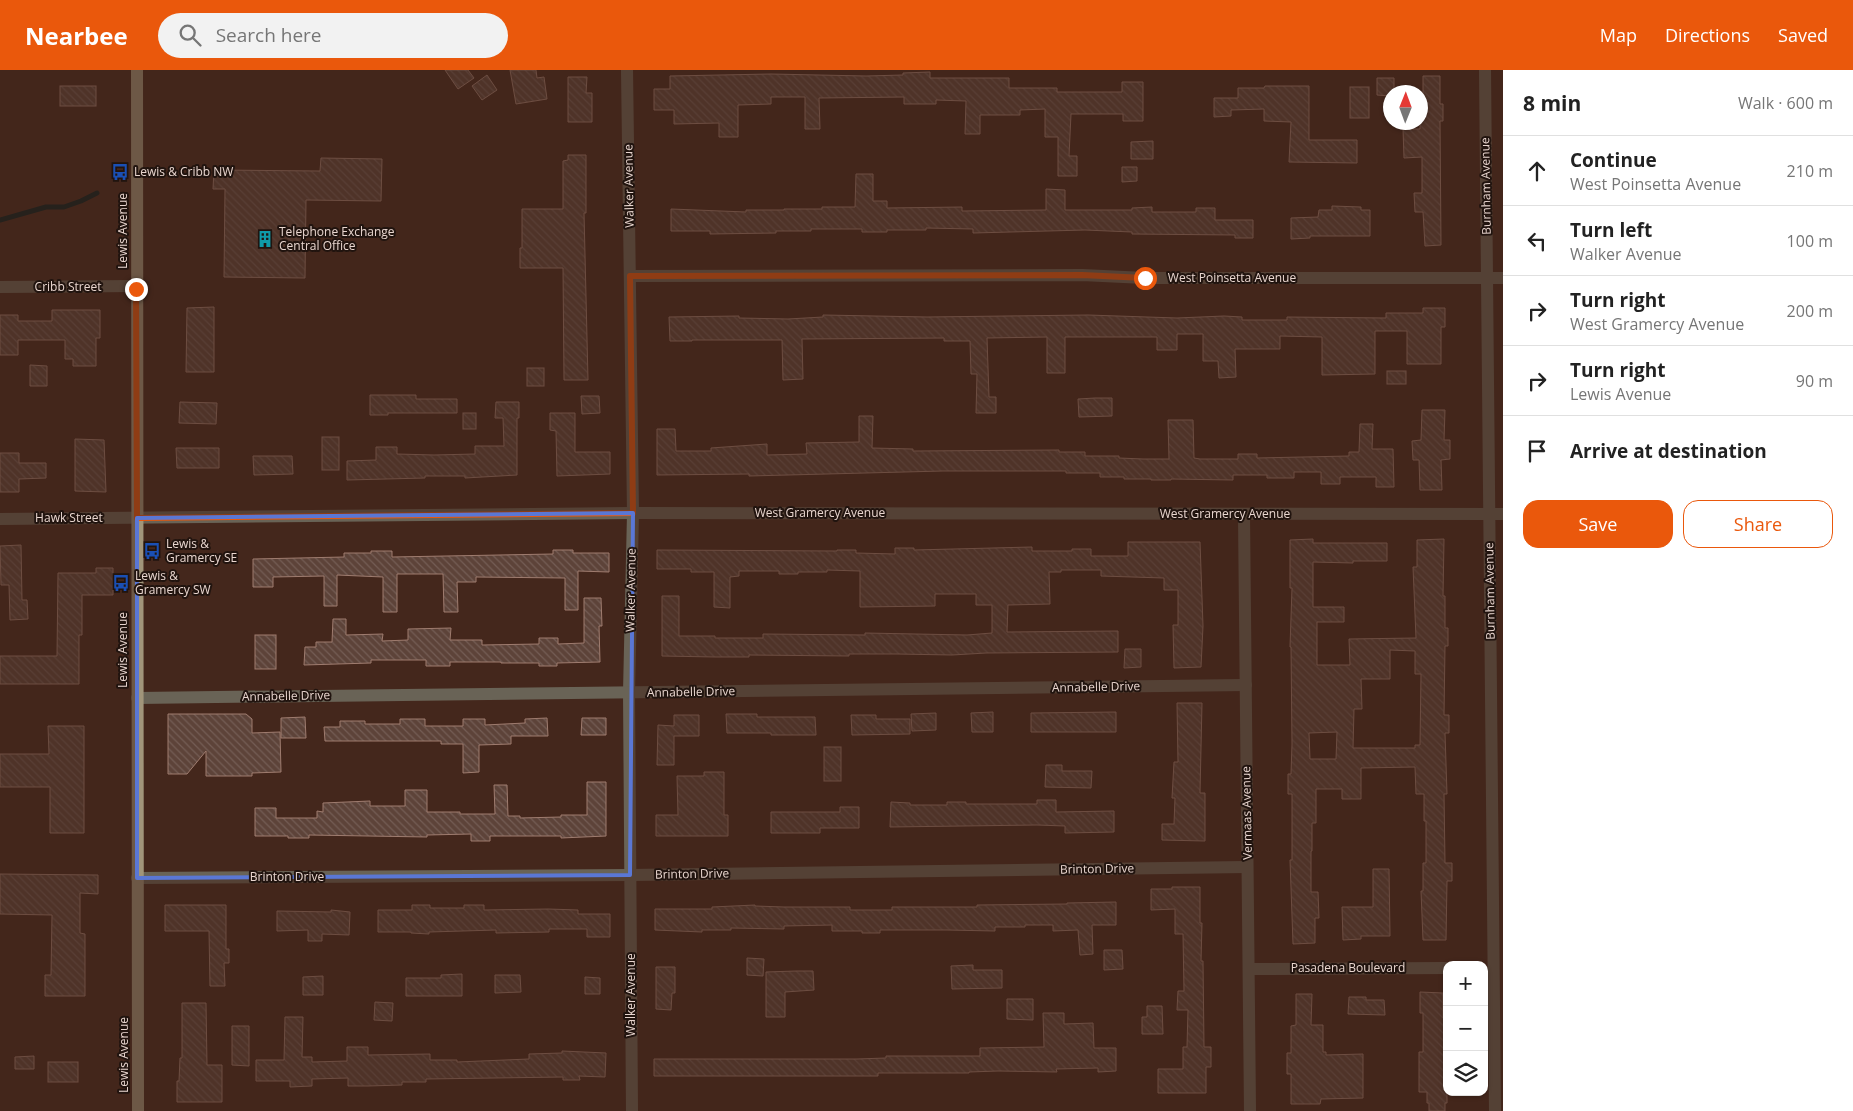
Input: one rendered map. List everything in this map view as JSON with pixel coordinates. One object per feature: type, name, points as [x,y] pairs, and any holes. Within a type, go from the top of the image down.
[{"type":"main road","name":"Lewis Avenue","points":[[136,70],[138,1111]]},
{"type":"street","name":"Walker Avenue","points":[[627,70],[633,513],[629,692],[632,1111]]},
{"type":"street","name":"Burnham Avenue","points":[[1485,70],[1489,514],[1497,754],[1494,967],[1495,1111]]},
{"type":"street","name":"West Poinsetta Avenue","points":[[630,276],[1073,275],[1145,278],[1503,278]]},
{"type":"street","name":"Cribb Street","points":[[0,287],[137,286]]},
{"type":"street","name":"West Gramercy Avenue","points":[[137,518],[633,513],[1503,514]]},
{"type":"street","name":"Vermaas Avenue","points":[[1244,515],[1250,1111]]},
{"type":"street","name":"Hawk Street","points":[[0,519],[137,518]]},
{"type":"street","name":"Annabelle Drive","points":[[137,698],[1246,685]]},
{"type":"street","name":"Brinton Drive","points":[[137,878],[630,875],[1247,867]]},
{"type":"street","name":"Pasadena Boulevard","points":[[1248,969],[1443,968]]},
{"type":"highlighted area","points":[[633,513],[630,875],[137,878],[137,518]]},
{"type":"building","points":[[445,70],[468,70],[474,78],[458,89]]},
{"type":"building","points":[[510,70],[536,70],[537,78],[544,77],[547,99],[516,104]]},
{"type":"building","points":[[930,72],[930,78],[1009,78],[1009,88],[1057,88],[1057,92],[1122,92],[1122,82],[1143,82],[1143,121],[1123,121],[1123,114],[1071,114],[1069,156],[1077,156],[1077,176],[1058,176],[1058,137],[1045,137],[1045,109],[1020,110],[1020,115],[980,115],[980,134],[965,134],[966,101],[936,100],[936,104],[904,104],[904,97],[819,98],[820,129],[805,129],[805,97],[771,97],[771,104],[738,105],[738,137],[719,137],[719,123],[674,124],[674,110],[654,110],[654,89],[670,89],[670,76],[771,74],[866,76]]},
{"type":"building","points":[[487,75],[497,90],[482,100],[472,86]]},
{"type":"building","points":[[1423,76],[1440,76],[1440,104],[1443,104],[1443,121],[1440,121],[1441,245],[1425,246],[1423,212],[1415,212],[1414,193],[1422,193],[1422,157],[1404,158],[1403,130],[1428,130],[1428,85],[1423,85]]},
{"type":"building","points":[[568,77],[587,77],[586,93],[592,93],[592,122],[568,122]]},
{"type":"building","points":[[1377,78],[1394,78],[1394,85],[1383,85],[1383,95],[1377,95]]},
{"type":"building","points":[[60,86],[96,86],[96,106],[60,106]]},
{"type":"building","points":[[1265,86],[1309,86],[1309,140],[1357,140],[1357,163],[1289,162],[1291,122],[1264,121],[1264,109],[1231,110],[1231,116],[1214,117],[1214,98],[1238,98],[1238,88],[1264,88]]},
{"type":"building","points":[[1350,87],[1369,87],[1369,118],[1350,118]]},
{"type":"building","points":[[1153,141],[1153,159],[1131,159],[1131,142]]},
{"type":"building","points":[[568,155],[586,155],[586,213],[584,213],[588,380],[564,380],[563,268],[520,268],[522,209],[563,209],[563,161],[568,160]]},
{"type":"building","name":"Telephone Exchange Central Office","points":[[321,158],[382,159],[381,201],[306,200],[305,278],[224,277],[225,189],[213,189],[214,170],[320,171]]},
{"type":"building","points":[[1122,167],[1137,167],[1137,181],[1122,182]]},
{"type":"building","points":[[856,174],[873,174],[873,201],[887,201],[887,208],[962,207],[962,211],[1046,210],[1046,189],[1065,190],[1065,210],[1132,210],[1132,208],[1152,207],[1152,212],[1196,212],[1196,208],[1215,208],[1215,220],[1253,220],[1253,238],[1235,238],[1235,235],[1132,234],[1132,232],[1085,230],[973,233],[973,229],[926,228],[926,230],[887,230],[887,232],[862,232],[862,229],[811,229],[811,231],[776,231],[776,233],[710,234],[710,231],[671,231],[671,209],[746,212],[746,210],[855,207]]},
{"type":"building","points":[[1332,206],[1361,207],[1361,210],[1370,210],[1370,236],[1310,236],[1310,238],[1291,239],[1291,218],[1318,217],[1319,210],[1332,210]]},
{"type":"building","points":[[214,307],[214,372],[186,372],[187,308]]},
{"type":"building","points":[[1423,308],[1445,308],[1445,327],[1441,327],[1441,364],[1407,364],[1407,331],[1375,331],[1375,374],[1322,375],[1322,337],[1280,336],[1280,349],[1235,349],[1236,377],[1219,378],[1218,361],[1203,361],[1203,334],[1177,334],[1177,350],[1157,350],[1157,337],[1065,337],[1065,373],[1047,373],[1047,337],[987,338],[989,397],[996,397],[996,413],[976,413],[977,374],[971,374],[970,341],[944,341],[944,338],[802,339],[803,379],[783,380],[782,340],[670,341],[669,317],[739,316],[739,318],[788,319],[823,317],[823,315],[927,317],[1088,315],[1177,318],[1224,316],[1242,317],[1242,320],[1287,320],[1287,317],[1386,318],[1386,313],[1423,313]]},
{"type":"building","points":[[52,310],[100,310],[100,338],[96,338],[96,366],[73,366],[73,359],[65,359],[65,340],[18,340],[18,355],[0,355],[0,315],[18,315],[18,321],[52,321]]},
{"type":"building","points":[[30,365],[47,366],[47,386],[30,386]]},
{"type":"building","points":[[527,368],[544,368],[544,386],[527,386]]},
{"type":"building","points":[[1387,371],[1406,371],[1406,384],[1387,384]]},
{"type":"building","points":[[370,395],[416,395],[416,399],[457,399],[457,413],[388,413],[388,415],[370,415]]},
{"type":"building","points":[[581,396],[599,396],[600,413],[582,414]]},
{"type":"building","points":[[1112,398],[1112,416],[1079,417],[1078,399]]},
{"type":"building","points":[[180,402],[217,403],[216,424],[179,423]]},
{"type":"building","points":[[496,402],[519,402],[519,418],[517,418],[517,475],[465,478],[465,476],[425,476],[425,478],[347,480],[347,461],[376,460],[376,447],[397,447],[397,454],[434,455],[475,454],[475,446],[504,446],[503,418],[495,418]]},
{"type":"building","points":[[1422,410],[1445,410],[1444,440],[1450,440],[1450,459],[1441,460],[1442,490],[1420,490],[1419,460],[1413,460],[1412,441],[1421,440]]},
{"type":"building","points":[[463,413],[476,413],[476,429],[463,429]]},
{"type":"building","points":[[550,413],[575,413],[575,452],[610,452],[610,474],[557,476],[556,431],[550,430]]},
{"type":"building","points":[[859,416],[873,416],[872,448],[913,449],[913,451],[1059,450],[1059,452],[1085,452],[1085,456],[1119,456],[1119,458],[1143,459],[1169,459],[1168,420],[1193,420],[1194,458],[1200,459],[1238,459],[1238,454],[1257,454],[1257,458],[1349,456],[1349,452],[1359,452],[1360,424],[1373,424],[1372,449],[1393,449],[1394,487],[1376,487],[1376,477],[1340,477],[1340,484],[1321,484],[1321,472],[1294,472],[1294,478],[1267,478],[1267,475],[1233,475],[1233,480],[1124,479],[1124,477],[1100,477],[1100,473],[1066,473],[1066,471],[943,471],[749,476],[749,474],[657,475],[657,429],[675,429],[676,451],[711,451],[711,448],[767,444],[767,455],[807,454],[806,443],[859,442]]},
{"type":"building","points":[[322,437],[339,437],[339,470],[322,470]]},
{"type":"building","points":[[75,439],[104,440],[106,492],[75,491]]},
{"type":"building","points":[[176,448],[219,448],[219,468],[177,468]]},
{"type":"building","points":[[0,453],[19,453],[19,463],[46,463],[46,478],[19,479],[19,492],[0,492]]},
{"type":"building","points":[[253,456],[292,456],[293,474],[254,475]]},
{"type":"building","points":[[1313,539],[1313,543],[1387,543],[1387,561],[1353,561],[1353,563],[1313,562],[1313,607],[1344,607],[1344,622],[1317,622],[1317,665],[1350,665],[1349,639],[1416,638],[1413,567],[1417,567],[1417,540],[1444,539],[1443,596],[1445,596],[1445,628],[1448,628],[1448,646],[1445,646],[1444,715],[1449,715],[1449,733],[1445,733],[1447,794],[1444,794],[1445,863],[1452,863],[1452,881],[1447,881],[1446,940],[1423,940],[1421,891],[1423,891],[1423,863],[1426,863],[1426,821],[1424,821],[1424,794],[1416,794],[1415,767],[1361,768],[1361,799],[1342,799],[1342,789],[1316,789],[1316,823],[1312,823],[1311,892],[1318,892],[1319,918],[1315,918],[1315,943],[1293,944],[1290,860],[1292,860],[1292,794],[1288,794],[1288,774],[1291,774],[1292,744],[1290,647],[1292,588],[1290,588],[1290,540]],"holes":[[[1390,650],[1415,651],[1415,674],[1421,674],[1420,745],[1415,745],[1415,748],[1353,748],[1354,709],[1362,709],[1361,679],[1390,679]],[[1337,732],[1336,759],[1310,759],[1309,733]]]},
{"type":"building","points":[[1128,542],[1200,542],[1203,626],[1201,667],[1174,668],[1173,625],[1178,625],[1178,590],[1164,590],[1164,578],[1101,576],[1101,570],[1061,570],[1061,572],[1049,572],[1050,604],[1008,605],[1007,632],[1118,631],[1118,652],[952,655],[849,654],[849,656],[749,655],[749,657],[662,656],[662,596],[679,596],[679,636],[715,636],[715,638],[763,638],[763,634],[967,635],[992,633],[992,605],[976,605],[976,594],[935,594],[935,606],[860,607],[860,571],[827,570],[827,572],[798,572],[798,574],[779,574],[779,571],[739,571],[739,576],[730,577],[730,608],[714,607],[714,572],[691,572],[691,569],[657,569],[657,550],[856,550],[856,553],[895,554],[895,548],[914,548],[914,550],[1032,547],[1032,551],[1091,549],[1091,556],[1128,556]]},
{"type":"building","points":[[21,545],[22,600],[27,600],[28,619],[10,620],[9,585],[1,585],[0,546]]},
{"type":"building","points":[[553,550],[573,550],[573,553],[609,553],[609,572],[578,571],[578,610],[565,610],[565,578],[476,577],[476,582],[457,582],[458,612],[444,612],[443,574],[397,574],[397,612],[383,612],[383,577],[337,575],[337,606],[324,606],[324,576],[273,577],[273,587],[253,587],[253,559],[344,557],[344,553],[371,553],[371,551],[392,551],[392,557],[553,554]]},
{"type":"building","points":[[96,568],[113,568],[113,595],[82,595],[82,635],[79,635],[79,684],[0,684],[0,656],[57,656],[58,573],[96,573]]},
{"type":"building","points":[[584,598],[601,598],[602,626],[599,626],[600,662],[557,663],[557,666],[539,666],[539,663],[450,662],[450,666],[426,666],[426,660],[371,660],[371,663],[304,665],[305,647],[316,647],[316,642],[332,642],[333,619],[346,619],[346,635],[383,634],[382,641],[408,640],[408,629],[451,628],[450,640],[482,640],[482,645],[539,644],[539,638],[558,638],[558,644],[584,643]]},
{"type":"building","points":[[255,635],[276,635],[276,669],[255,669]]},
{"type":"building","points":[[1125,649],[1141,649],[1141,667],[1124,668]]},
{"type":"building","points":[[1177,703],[1202,703],[1200,793],[1205,793],[1205,841],[1162,840],[1162,824],[1174,824],[1175,798],[1172,798],[1174,762],[1178,762]]},
{"type":"building","points":[[993,712],[993,732],[972,732],[971,713]]},
{"type":"building","points":[[1116,712],[1116,732],[1031,732],[1031,713]]},
{"type":"building","points":[[936,713],[936,730],[912,731],[911,714]]},
{"type":"building","points":[[168,714],[246,714],[252,719],[252,733],[280,732],[281,772],[252,773],[252,776],[206,776],[206,751],[187,774],[168,774]]},
{"type":"building","points":[[726,714],[757,714],[757,717],[815,717],[816,735],[727,733]]},
{"type":"building","points":[[674,715],[699,715],[699,736],[674,736],[674,765],[657,765],[658,725],[674,726]]},
{"type":"building","points":[[851,715],[876,715],[876,719],[910,719],[910,734],[852,735]]},
{"type":"building","points":[[305,717],[306,738],[281,738],[281,718]]},
{"type":"building","points":[[547,718],[548,736],[511,736],[511,744],[479,745],[479,772],[463,773],[463,744],[441,744],[441,741],[325,741],[324,727],[340,727],[340,721],[365,721],[365,724],[400,724],[400,719],[425,719],[425,726],[463,726],[463,719],[485,719],[485,725],[525,723],[525,719]]},
{"type":"building","points":[[582,718],[606,718],[606,735],[581,735]]},
{"type":"building","points":[[48,726],[84,726],[84,833],[50,833],[50,787],[0,787],[0,754],[49,754]]},
{"type":"building","points":[[824,747],[841,747],[841,781],[824,781]]},
{"type":"building","points":[[1046,765],[1062,765],[1062,771],[1092,771],[1091,788],[1045,787]]},
{"type":"building","points":[[704,772],[724,772],[724,815],[728,815],[728,836],[656,836],[656,815],[678,815],[677,776],[704,776]]},
{"type":"building","points":[[587,782],[606,782],[606,836],[561,838],[561,836],[490,836],[490,841],[471,841],[471,834],[427,835],[427,837],[309,835],[309,838],[288,838],[288,836],[255,836],[255,808],[276,808],[276,818],[317,818],[317,811],[323,812],[323,803],[370,801],[370,806],[405,806],[405,790],[427,790],[427,812],[495,814],[494,785],[507,785],[508,816],[520,816],[520,818],[587,815]]},
{"type":"building","points":[[1037,800],[1056,800],[1056,812],[1114,811],[1114,832],[1065,833],[1065,826],[1037,825],[890,827],[891,802],[910,803],[910,805],[947,805],[947,802],[966,802],[966,804],[1037,804]]},
{"type":"building","points":[[840,807],[859,807],[859,828],[820,828],[820,833],[771,833],[771,812],[840,812]]},
{"type":"building","points":[[1373,869],[1389,869],[1390,936],[1361,936],[1361,939],[1343,940],[1342,907],[1373,907]]},
{"type":"building","points":[[0,874],[98,875],[98,894],[80,893],[80,933],[85,934],[85,996],[45,996],[45,975],[51,975],[52,915],[0,914]]},
{"type":"building","points":[[1172,887],[1200,887],[1204,1047],[1211,1047],[1211,1067],[1206,1067],[1206,1093],[1158,1093],[1158,1069],[1183,1069],[1183,1047],[1187,1047],[1188,1010],[1177,1010],[1178,991],[1184,991],[1183,934],[1175,934],[1175,909],[1151,910],[1151,889],[1172,889]]},
{"type":"building","points":[[1116,902],[1116,925],[1092,925],[1093,954],[1080,955],[1078,930],[1053,931],[1053,925],[995,927],[995,931],[880,930],[880,933],[832,931],[832,925],[784,926],[784,929],[731,928],[731,930],[702,930],[702,932],[655,930],[655,909],[712,909],[712,907],[755,905],[850,907],[850,910],[892,910],[892,907],[977,907],[977,905]]},
{"type":"building","points":[[165,905],[226,905],[226,949],[229,949],[229,963],[224,963],[225,986],[210,986],[209,931],[165,931]]},
{"type":"building","points":[[412,905],[430,905],[430,908],[464,908],[464,905],[484,905],[484,910],[548,909],[578,910],[578,914],[610,914],[610,937],[587,937],[587,929],[549,929],[549,932],[496,933],[496,930],[429,932],[429,934],[378,932],[378,910],[412,910]]},
{"type":"building","points":[[331,910],[350,912],[349,935],[322,934],[322,941],[308,941],[308,930],[277,931],[277,911],[331,912]]},
{"type":"building","points":[[1104,950],[1122,950],[1123,969],[1104,970]]},
{"type":"building","points":[[747,958],[764,959],[763,976],[747,975]]},
{"type":"building","points":[[973,965],[973,970],[1002,970],[1002,988],[952,989],[951,966]]},
{"type":"building","points":[[656,967],[675,967],[675,993],[672,993],[671,1010],[656,1009]]},
{"type":"building","points":[[813,971],[814,990],[785,992],[785,1017],[766,1017],[766,972]]},
{"type":"building","points":[[462,974],[462,996],[406,996],[406,978],[441,978],[441,975]]},
{"type":"building","points":[[495,975],[520,975],[521,992],[495,993]]},
{"type":"building","points":[[323,976],[323,995],[303,995],[303,977]]},
{"type":"building","points":[[585,977],[600,978],[600,994],[585,994]]},
{"type":"building","points":[[1420,992],[1443,993],[1443,1096],[1447,1096],[1445,1111],[1429,1111],[1427,1092],[1419,1092],[1419,1052],[1423,1052],[1423,1013],[1420,1013]]},
{"type":"building","points":[[1296,994],[1312,994],[1311,1025],[1323,1025],[1323,1052],[1326,1052],[1326,1055],[1363,1054],[1363,1098],[1321,1099],[1320,1104],[1291,1104],[1291,1074],[1287,1074],[1287,1053],[1291,1053],[1291,1026],[1296,1025]]},
{"type":"building","points":[[1349,997],[1366,997],[1366,1000],[1384,1000],[1385,1015],[1348,1014]]},
{"type":"building","points":[[1007,999],[1033,999],[1033,1020],[1007,1019]]},
{"type":"building","points":[[375,1002],[393,1003],[392,1021],[374,1020]]},
{"type":"building","points":[[182,1003],[206,1003],[207,1065],[222,1065],[222,1102],[177,1102],[177,1081],[179,1081],[180,1058],[182,1058]]},
{"type":"building","points":[[1147,1006],[1162,1006],[1163,1034],[1142,1034],[1142,1017],[1147,1017]]},
{"type":"building","points":[[1043,1013],[1064,1013],[1064,1024],[1093,1023],[1094,1048],[1116,1048],[1116,1071],[1098,1072],[1098,1068],[1056,1069],[1057,1072],[878,1073],[878,1076],[654,1076],[654,1059],[857,1059],[886,1058],[886,1056],[980,1056],[980,1048],[1044,1047]]},
{"type":"building","points":[[285,1017],[303,1017],[302,1057],[312,1057],[312,1062],[347,1061],[347,1047],[368,1047],[368,1055],[430,1054],[430,1060],[457,1060],[457,1062],[529,1059],[529,1054],[562,1053],[562,1051],[606,1053],[605,1077],[579,1076],[580,1080],[563,1080],[563,1077],[426,1079],[426,1082],[402,1082],[402,1085],[368,1086],[348,1086],[348,1078],[312,1079],[312,1086],[290,1087],[290,1081],[256,1081],[256,1060],[284,1060]]},
{"type":"building","points":[[232,1026],[249,1026],[249,1066],[232,1065]]},
{"type":"building","points":[[34,1056],[34,1069],[15,1069],[15,1057]]},
{"type":"building","points":[[48,1062],[78,1062],[78,1082],[48,1082]]},
{"type":"waterway","points":[[0,220],[46,207],[64,207],[97,193]]},
{"type":"place","name":"Lewis & Cribb NW","points":[[120,172]]},
{"type":"place","name":"Telephone Exchange Central Office","points":[[265,239]]},
{"type":"place","name":"Lewis & Gramercy SE","points":[[152,551]]},
{"type":"place","name":"Lewis & Gramercy SW","points":[[121,583]]},
{"type":"route","points":[[136,289],[137,518],[633,513],[630,276],[1082,275],[1145,278]]}]
